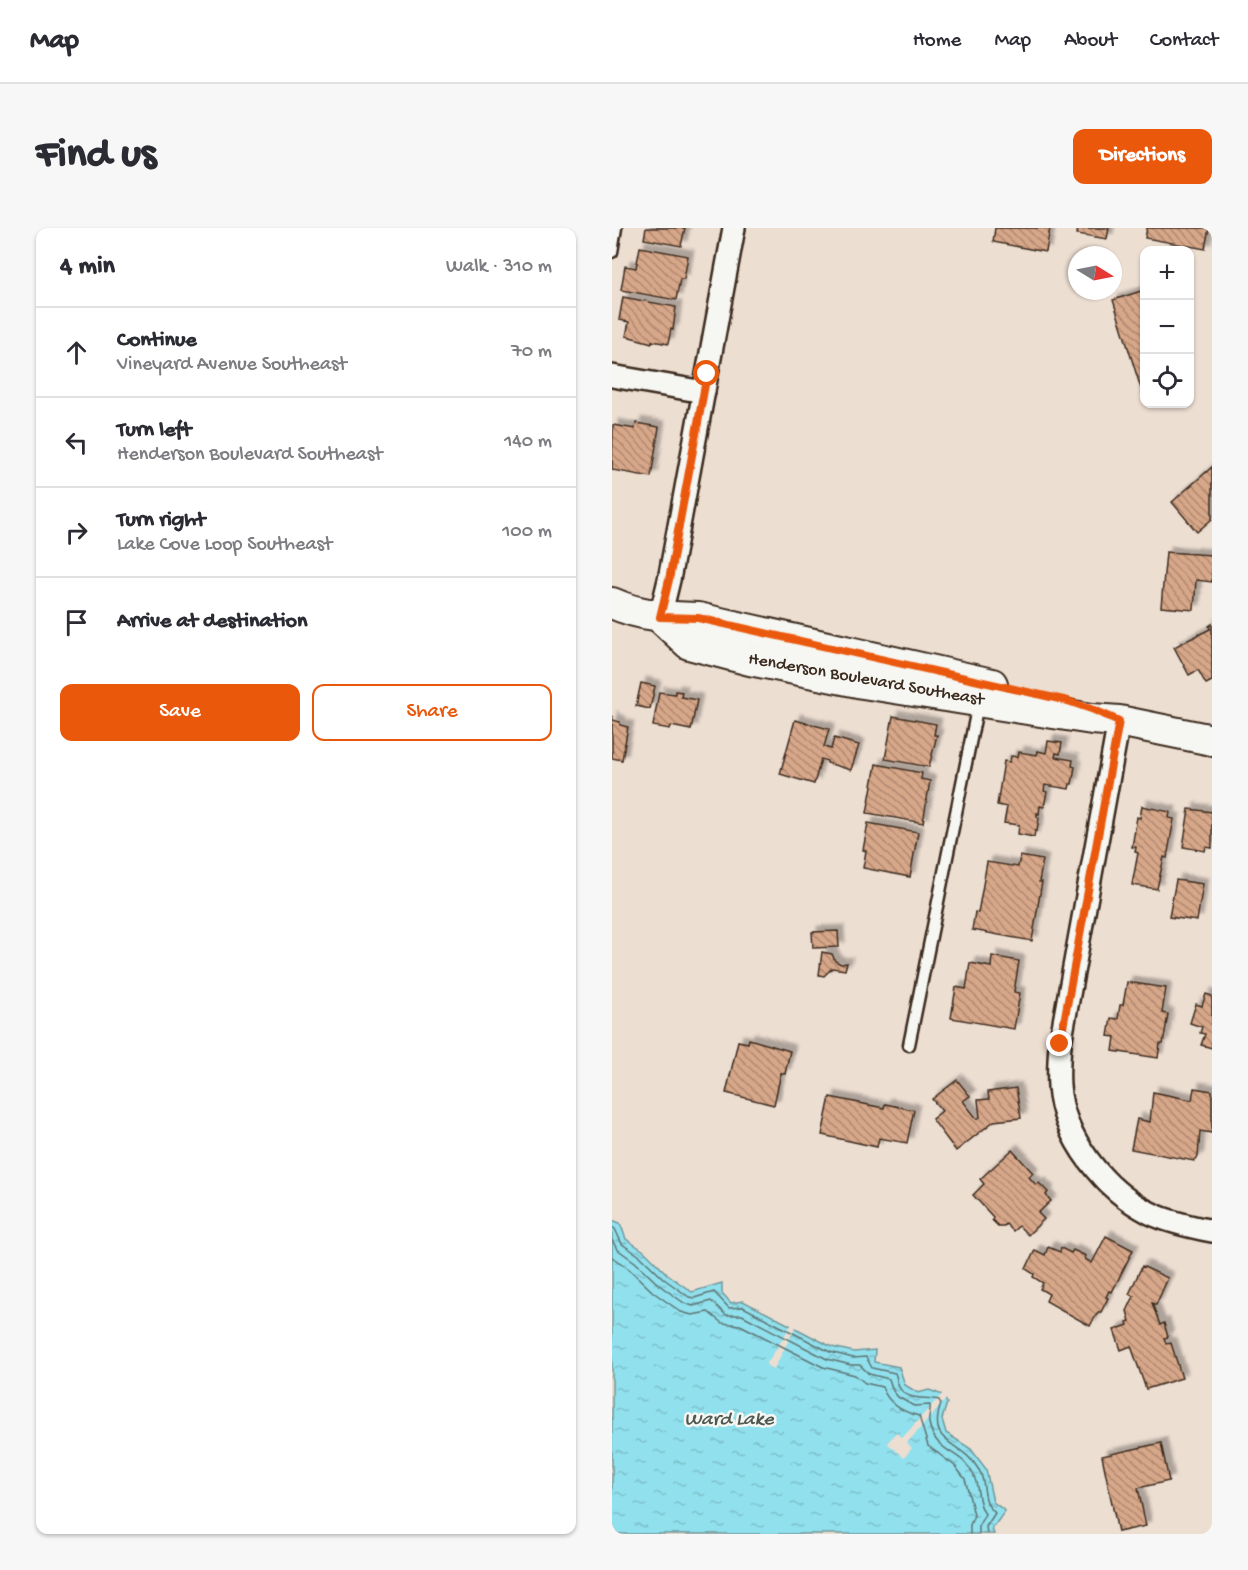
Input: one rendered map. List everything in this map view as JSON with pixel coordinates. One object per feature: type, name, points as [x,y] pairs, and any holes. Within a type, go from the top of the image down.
[{"type":"main road","name":"Henderson Boulevard Southeast","points":[[612,603],[660,617],[698,618],[1068,701],[1119,721]]},
{"type":"main road","name":"Henderson Boulevard Southeast","points":[[660,617],[689,644],[750,660],[863,682],[1092,719],[1119,721],[1212,740]]},
{"type":"street","points":[[660,617],[669,580],[734,228]]},
{"type":"street","points":[[612,376],[704,392]]},
{"type":"street","points":[[1119,721],[1060,1044],[1059,1087],[1067,1122],[1101,1176],[1126,1198],[1151,1214],[1212,1231]]},
{"type":"lane","points":[[612,252],[616,228]]},
{"type":"lane","points":[[909,1045],[979,701]]},
{"type":"water","name":"Ward Lake","points":[[612,1220],[620,1223],[626,1239],[644,1251],[668,1275],[692,1292],[722,1283],[722,1293],[731,1303],[743,1301],[832,1347],[854,1352],[875,1350],[874,1362],[899,1367],[905,1385],[918,1393],[929,1390],[943,1395],[947,1403],[942,1419],[946,1433],[971,1449],[986,1469],[993,1502],[1005,1511],[992,1529],[994,1534],[612,1534]]},
{"type":"pier","points":[[793,1322],[797,1324],[774,1369],[766,1365]]},
{"type":"pier","points":[[944,1392],[948,1397],[907,1443],[912,1448],[904,1458],[887,1443],[896,1433],[902,1438]]},
{"type":"building","points":[[646,228],[685,228],[681,246],[644,239]]},
{"type":"building","points":[[995,228],[1050,228],[1046,252],[993,242]]},
{"type":"building","points":[[1078,228],[1109,228],[1107,239],[1077,234]]},
{"type":"building","points":[[1147,228],[1209,228],[1205,249],[1145,238]]},
{"type":"building","points":[[640,247],[688,256],[684,279],[680,279],[676,300],[621,290],[625,266],[636,268]]},
{"type":"building","points":[[1140,291],[1140,385],[1113,300],[1122,300],[1122,297]]},
{"type":"building","points":[[623,297],[676,307],[673,330],[671,329],[668,344],[652,341],[652,343],[626,336],[629,322],[619,320]]},
{"type":"building","points":[[636,423],[659,427],[651,477],[612,470],[613,425],[635,429]]},
{"type":"building","points":[[1212,467],[1212,519],[1197,532],[1172,502]]},
{"type":"building","points":[[1166,552],[1212,555],[1212,582],[1196,580],[1194,610],[1161,607]]},
{"type":"building","points":[[1212,624],[1212,681],[1206,684],[1198,670],[1189,675],[1174,647],[1210,629],[1209,626]]},
{"type":"building","points":[[641,683],[655,686],[650,709],[636,706]]},
{"type":"building","points":[[675,691],[682,692],[681,697],[697,700],[691,730],[671,726],[670,729],[653,726],[659,692],[675,694]]},
{"type":"building","points":[[612,716],[613,720],[620,722],[620,725],[628,727],[622,760],[612,758]]},
{"type":"building","points":[[893,716],[936,724],[934,735],[937,735],[929,767],[885,759]]},
{"type":"building","points":[[795,720],[829,729],[824,747],[831,749],[834,738],[859,745],[851,770],[821,759],[814,784],[780,774]]},
{"type":"building","points":[[1048,741],[1062,743],[1060,754],[1056,753],[1055,757],[1073,760],[1072,766],[1075,767],[1072,784],[1069,789],[1045,785],[1044,791],[1047,792],[1044,807],[1040,806],[1039,814],[1037,813],[1039,818],[1034,837],[1018,834],[1019,825],[1004,823],[1007,807],[997,805],[1004,761],[1010,762],[1011,756],[1018,757],[1019,752],[1037,755],[1038,751],[1046,753]]},
{"type":"building","points":[[876,764],[922,773],[921,779],[930,781],[923,823],[867,813]]},
{"type":"building","points":[[1142,806],[1170,812],[1169,818],[1174,819],[1167,858],[1164,857],[1157,889],[1132,885],[1138,853],[1135,852],[1136,847],[1132,847],[1137,817],[1140,818]]},
{"type":"building","points":[[1189,809],[1212,812],[1212,848],[1206,847],[1205,851],[1183,847]]},
{"type":"building","points":[[868,823],[918,832],[910,877],[863,868],[866,851],[863,850]]},
{"type":"building","points":[[1020,856],[1043,860],[1039,882],[1042,882],[1032,941],[972,930],[975,912],[978,913],[987,862],[1018,867]]},
{"type":"building","points":[[1176,880],[1203,884],[1197,921],[1169,917]]},
{"type":"building","points":[[838,931],[839,947],[813,948],[812,932]]},
{"type":"building","points":[[822,952],[832,954],[835,961],[841,964],[847,963],[845,970],[832,968],[824,976],[819,975]]},
{"type":"building","points":[[992,956],[1019,961],[1014,992],[1020,993],[1014,1029],[951,1018],[956,987],[966,989],[970,963],[991,967]]},
{"type":"building","points":[[1127,982],[1166,988],[1162,1013],[1168,1014],[1158,1058],[1113,1051],[1115,1037],[1108,1036],[1111,1018],[1118,1019]]},
{"type":"building","points":[[1206,994],[1212,996],[1212,1048],[1201,1045],[1205,1034],[1200,1033],[1202,1027],[1190,1023],[1196,1004],[1202,1006]]},
{"type":"building","points":[[749,1039],[790,1051],[785,1074],[781,1073],[774,1105],[726,1093],[738,1041],[748,1043]]},
{"type":"building","points":[[957,1080],[970,1096],[963,1101],[977,1119],[980,1117],[978,1100],[989,1099],[988,1092],[1016,1088],[1021,1118],[994,1121],[956,1151],[932,1119],[942,1111],[932,1099]]},
{"type":"building","points":[[1194,1088],[1212,1091],[1212,1133],[1200,1131],[1198,1157],[1194,1161],[1131,1149],[1137,1119],[1150,1122],[1153,1092],[1192,1100]]},
{"type":"building","points":[[830,1097],[884,1108],[885,1104],[914,1110],[907,1143],[879,1138],[877,1147],[822,1135]]},
{"type":"building","points":[[1012,1150],[1033,1173],[1029,1177],[1036,1185],[1039,1183],[1048,1192],[1046,1195],[1051,1201],[1038,1213],[1044,1219],[1028,1235],[1019,1226],[1013,1231],[1006,1224],[998,1226],[973,1195],[984,1184],[980,1179]]},
{"type":"building","points":[[1106,1236],[1133,1250],[1112,1292],[1109,1291],[1101,1312],[1098,1312],[1090,1326],[1046,1301],[1049,1294],[1040,1289],[1043,1283],[1026,1269],[1035,1250],[1045,1255],[1048,1247],[1060,1252],[1061,1248],[1071,1253],[1073,1250],[1086,1256],[1085,1259],[1092,1263]]},
{"type":"building","points":[[1142,1266],[1168,1278],[1156,1305],[1152,1303],[1160,1325],[1164,1323],[1168,1337],[1164,1338],[1166,1344],[1171,1343],[1182,1378],[1146,1389],[1131,1346],[1121,1350],[1114,1330],[1128,1325],[1127,1322],[1130,1321],[1127,1311],[1134,1296],[1129,1294]]},
{"type":"building","points":[[1161,1443],[1169,1481],[1138,1488],[1146,1526],[1118,1532],[1102,1456]]},
{"type":"route","points":[[707,374],[669,580],[660,617],[698,618],[1068,701],[1119,721],[1060,1044]]}]
